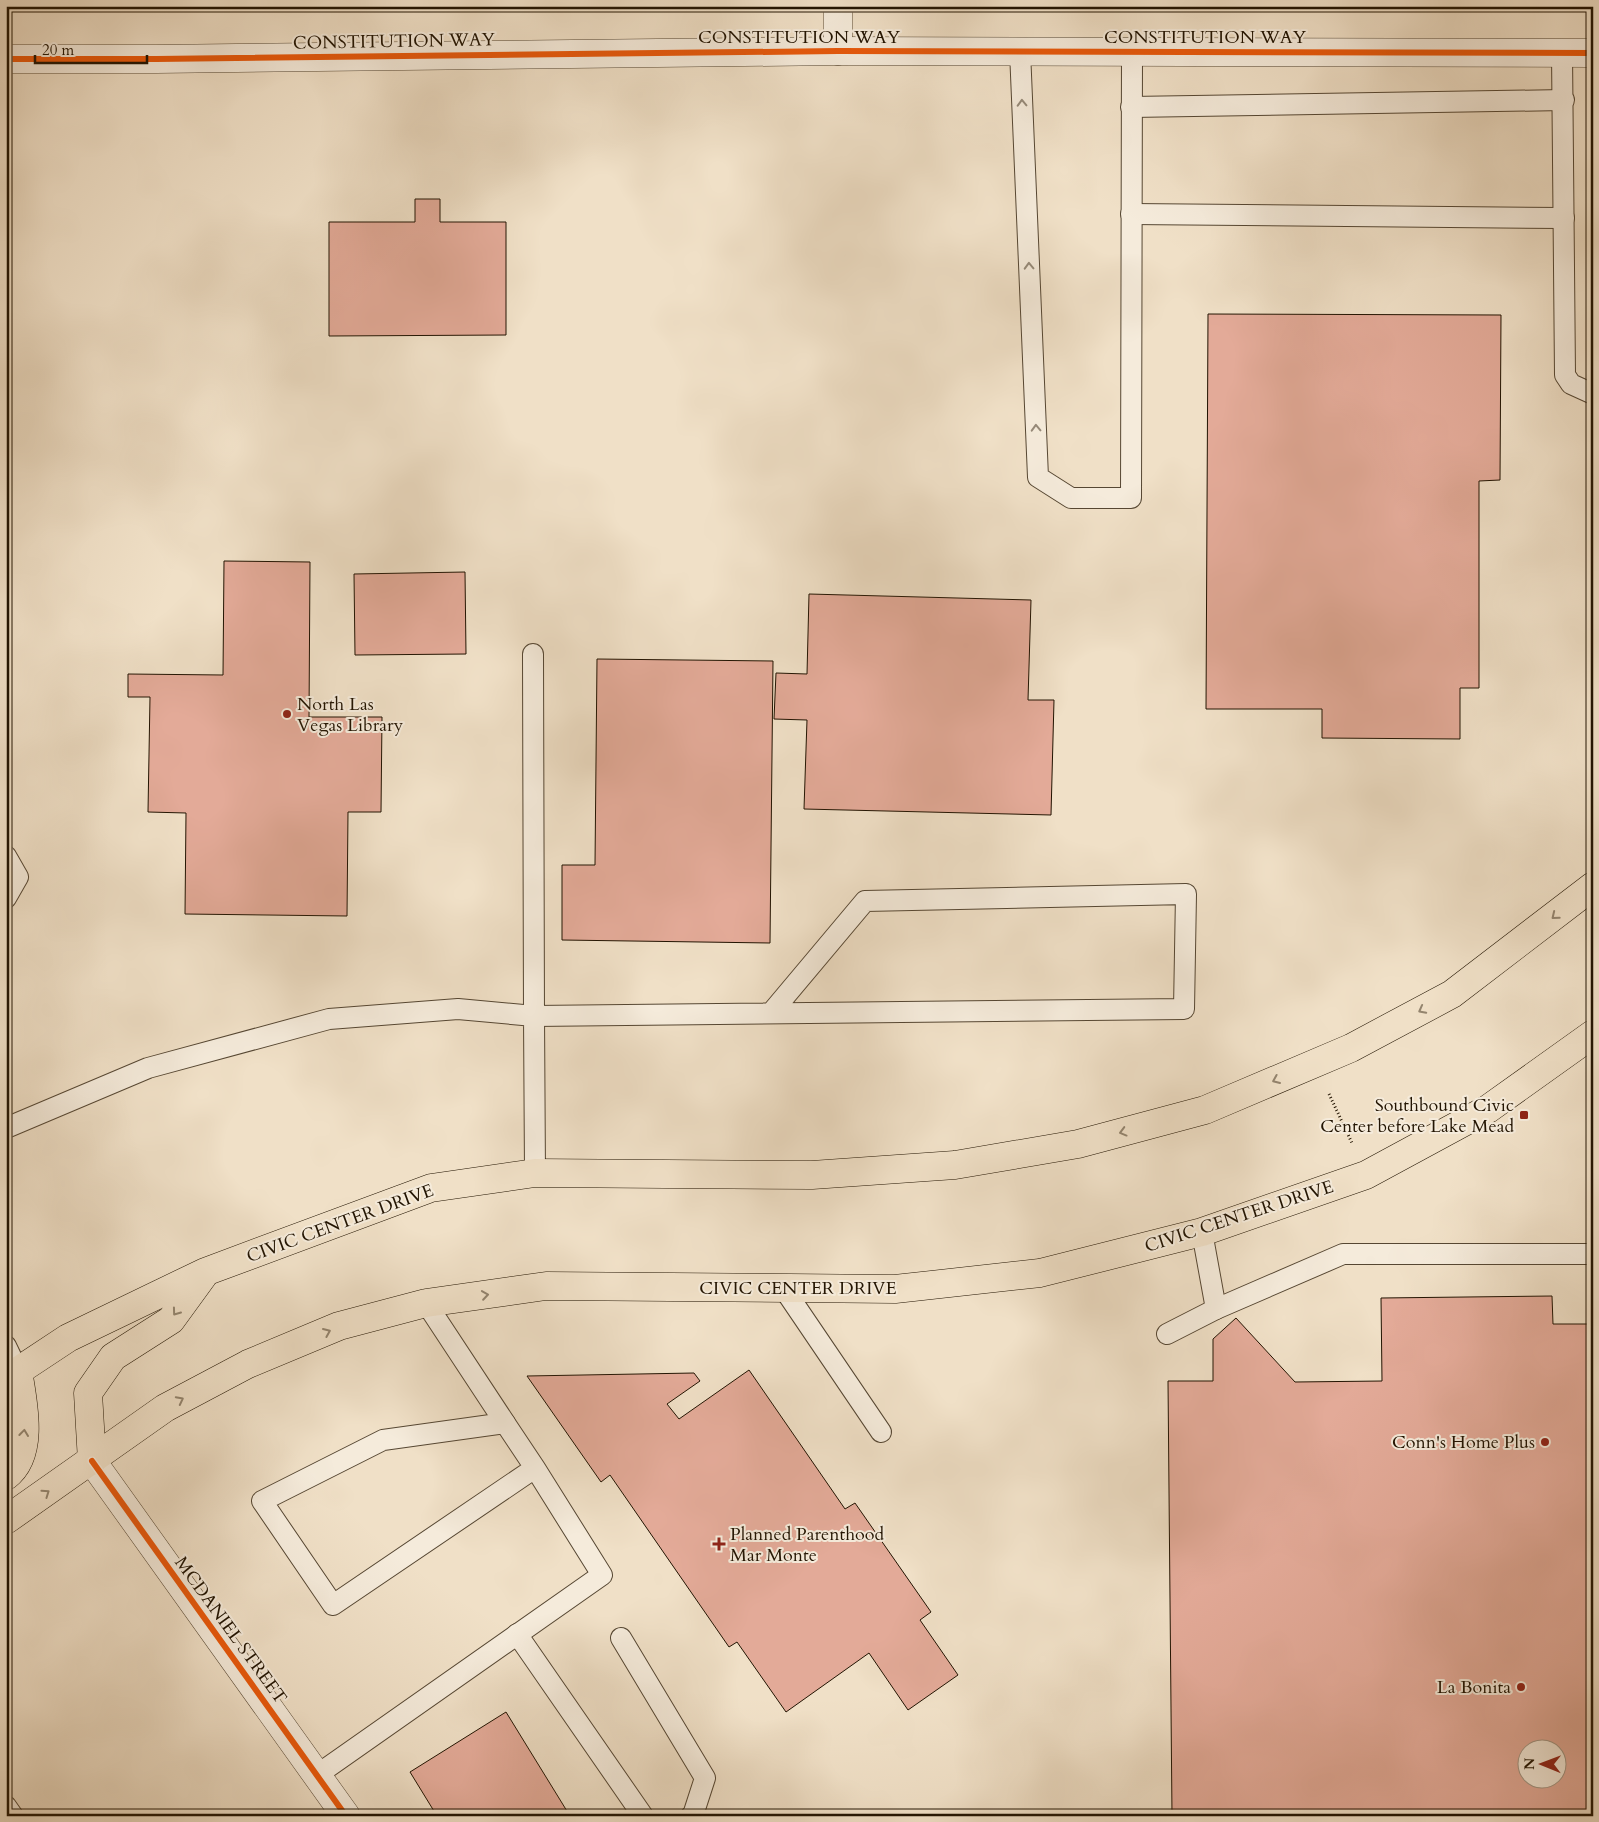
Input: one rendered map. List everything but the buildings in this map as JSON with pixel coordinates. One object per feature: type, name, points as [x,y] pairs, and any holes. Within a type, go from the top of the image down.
[{"type":"main road","name":"CIVIC CENTER DRIVE","points":[[12,1375],[68,1338],[205,1272],[431,1188],[535,1173],[812,1175],[955,1165],[1078,1144],[1205,1110],[1351,1048],[1452,994],[1593,886]]},
{"type":"main road","name":"CIVIC CENTER DRIVE","points":[[6,1520],[165,1408],[248,1364],[339,1326],[426,1302],[546,1286],[784,1289],[895,1288],[1040,1273],[1202,1232],[1366,1174],[1488,1110],[1593,1034]]},
{"type":"main road","points":[[92,1461],[88,1393],[113,1357],[171,1320],[205,1272]]},
{"type":"main road","points":[[6,1476],[14,1470],[26,1432],[12,1375]]},
{"type":"street","points":[[838,6],[838,51]]},
{"type":"street","name":"CONSTITUTION WAY","points":[[6,59],[156,60],[838,51],[1593,53]]},
{"type":"street","name":"MCDANIEL STREET","points":[[92,1461],[343,1815]]},
{"type":"lane","points":[[1020,51],[1038,477],[1071,498],[1132,498],[1132,51]]},
{"type":"lane","points":[[1562,53],[1564,100],[1565,375],[1571,384],[1593,394]]},
{"type":"lane","points":[[1131,107],[1564,100]]},
{"type":"lane","points":[[1131,214],[1564,218]]},
{"type":"lane","points":[[533,654],[535,1173]]},
{"type":"lane","points":[[6,856],[18,877],[6,898]]},
{"type":"lane","points":[[6,1128],[148,1068],[328,1018],[458,1009],[534,1016],[1184,1009],[1186,894],[865,901],[771,1013]]},
{"type":"lane","points":[[1202,1232],[1216,1309]]},
{"type":"lane","points":[[1167,1334],[1216,1309],[1343,1254],[1593,1254]]},
{"type":"lane","points":[[784,1289],[881,1432]]},
{"type":"lane","points":[[316,1775],[602,1575],[535,1468],[426,1302]]},
{"type":"lane","points":[[6,1346],[12,1375]]},
{"type":"lane","points":[[505,1423],[383,1440],[262,1501],[333,1605],[535,1468]]},
{"type":"lane","points":[[517,1634],[642,1816]]},
{"type":"lane","points":[[620,1638],[705,1778],[694,1815],[691,1816]]},
{"type":"lane","points":[[6,1806],[13,1816]]},
{"type":"path","points":[[1327,1089],[1352,1143]]},
{"type":"cycle path","points":[[6,59],[838,51],[1593,53]]},
{"type":"cycle path","points":[[92,1461],[346,1816]]},
{"type":"place","name":"North Las Vegas Library","points":[[287,714]]},
{"type":"place","name":"Southbound Civic Center before Lake Mead","points":[[1524,1115]]},
{"type":"place","name":"Conn's Home Plus","points":[[1545,1442]]},
{"type":"place","name":"Planned Parenthood Mar Monte","points":[[719,1544]]},
{"type":"place","name":"La Bonita","points":[[1521,1687]]}]
